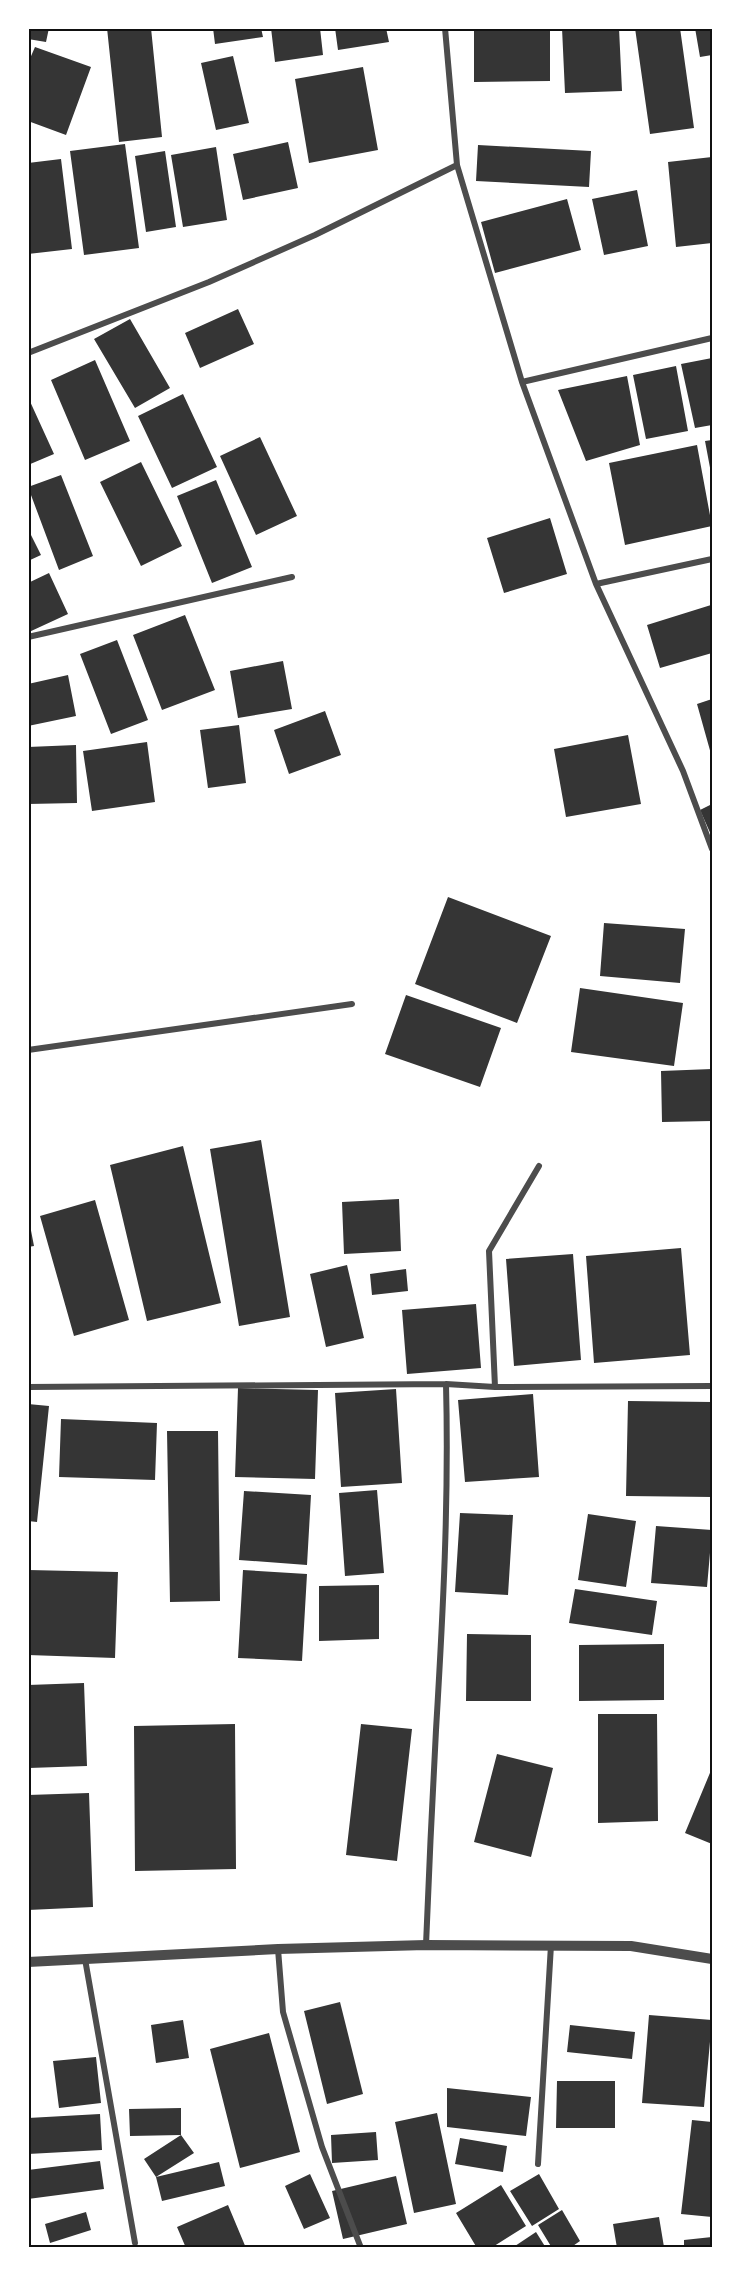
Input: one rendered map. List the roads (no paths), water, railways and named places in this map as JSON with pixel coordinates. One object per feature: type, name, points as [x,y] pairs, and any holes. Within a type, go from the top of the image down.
[{"type":"street","points":[[445,28],[457,165],[522,382],[596,584],[684,771],[712,849]]},
{"type":"street","points":[[28,353],[209,282],[315,235],[457,165]]},
{"type":"street","points":[[522,382],[712,338]]},
{"type":"street","points":[[596,584],[712,559]]},
{"type":"street","points":[[28,637],[292,577]]},
{"type":"street","points":[[28,1050],[352,1004]]},
{"type":"street","points":[[495,1387],[489,1251],[539,1166]]},
{"type":"street","points":[[426,1945],[446,1559],[448,1458],[446,1384]]},
{"type":"street","points":[[28,1387],[446,1384],[495,1387],[712,1386]]},
{"type":"street","points":[[28,1962],[426,1945],[631,1946],[712,1959]]},
{"type":"street","points":[[538,2164],[551,1945]]},
{"type":"street","points":[[278,1950],[283,2012],[322,2147],[361,2247]]},
{"type":"street","points":[[85,1959],[135,2243]]}]
